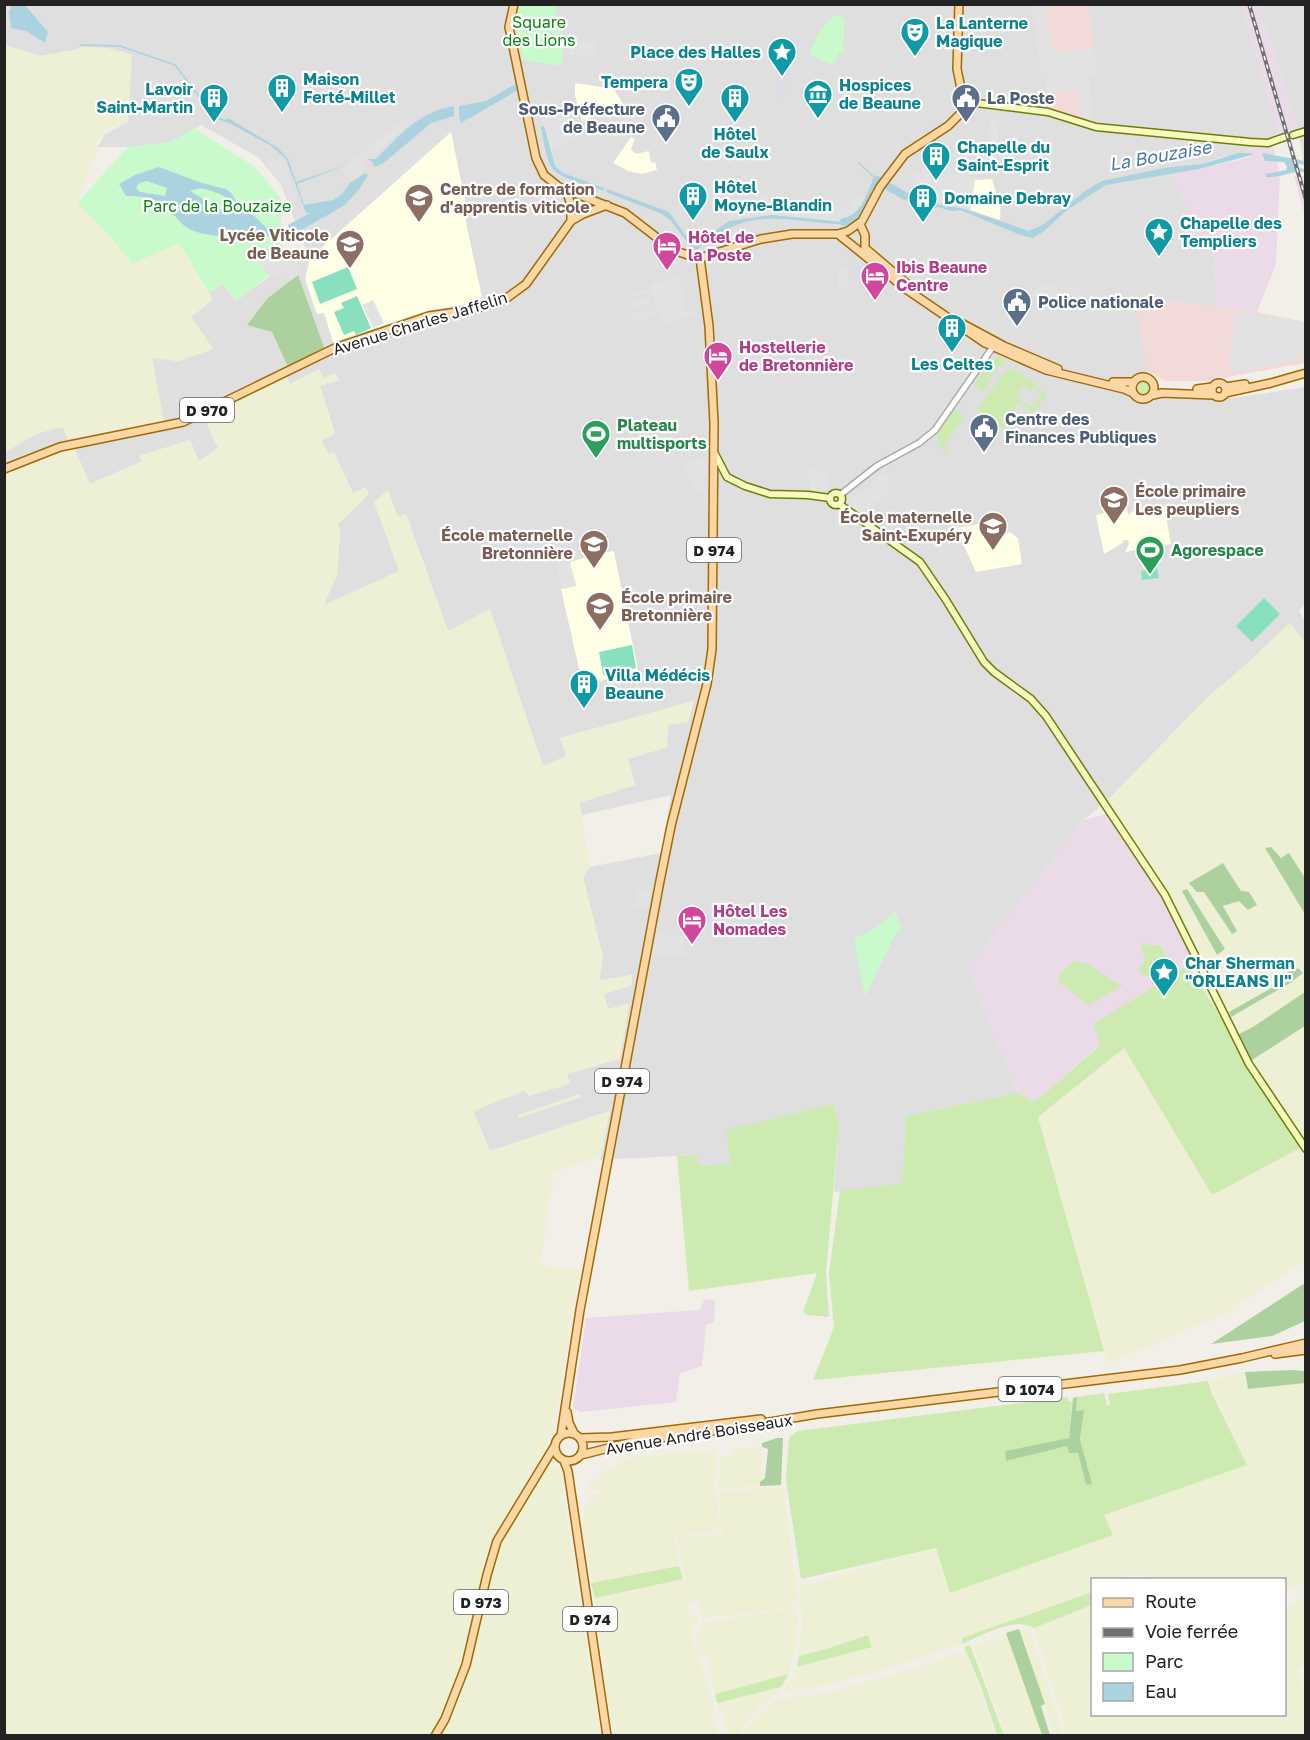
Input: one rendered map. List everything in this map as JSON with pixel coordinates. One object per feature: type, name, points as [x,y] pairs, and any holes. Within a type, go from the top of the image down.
[{"type":"main road","points":[[514,4],[510,27],[538,164],[547,178],[566,190],[634,219],[673,250],[700,258],[761,239],[792,234],[838,234],[860,224],[886,177],[907,152],[954,121],[963,108],[976,103],[1048,112],[1096,127],[1268,143],[1285,137]]},
{"type":"main road","points":[[959,4],[957,69],[963,93],[963,108]]},
{"type":"main road","points":[[963,93],[976,103]]},
{"type":"main road","points":[[1293,135],[1305,131]]},
{"type":"main road","points":[[566,190],[571,205],[571,221]]},
{"type":"main road","points":[[571,221],[583,214],[607,206]]},
{"type":"main road","name":"Avenue Charles Jaffelin","points":[[4,469],[60,447],[183,423],[335,348],[429,316],[471,310],[504,300],[526,284],[571,221]]},
{"type":"main road","points":[[860,224],[865,235],[865,248],[925,299],[995,345],[1061,370],[1113,382],[1134,382],[1146,377],[1154,385],[1163,388],[1213,391],[1219,397],[1225,390],[1271,383],[1305,372]]},
{"type":"main road","points":[[838,234],[906,289],[958,326],[1046,370],[1124,389],[1141,400],[1162,393],[1213,391]]},
{"type":"main road","name":"D 974","points":[[561,1435],[586,1280],[659,886],[671,826],[711,664],[715,454],[709,326],[700,258]]},
{"type":"main road","points":[[1133,393],[1134,382]]},
{"type":"main road","points":[[1213,391],[1218,383],[1225,390]]},
{"type":"main road","points":[[1153,395],[1154,385]]},
{"type":"main road","points":[[715,454],[727,477]]},
{"type":"main road","points":[[714,477],[727,477],[744,486],[770,494],[830,498],[834,494],[840,495],[842,501],[839,504]]},
{"type":"main road","points":[[830,498],[833,505],[839,504],[920,562],[984,662],[1040,708],[1165,895],[1249,1064],[1305,1149]]},
{"type":"main road","name":"Avenue André Boisseaux","points":[[1242,1358],[1305,1343]]},
{"type":"main road","name":"Avenue André Boisseaux","points":[[577,1435],[612,1437],[817,1414],[1154,1374],[1242,1358],[1305,1350]]},
{"type":"main road","name":"D 974","points":[[567,1395],[568,1423],[577,1435]]},
{"type":"main road","name":"Avenue André Boisseaux","points":[[579,1457],[636,1441],[817,1414]]},
{"type":"main road","points":[[567,1432],[577,1435],[583,1446],[579,1457],[562,1459],[554,1448],[556,1440],[567,1432]]},
{"type":"main road","name":"D 973","points":[[435,1736],[448,1713],[466,1665],[497,1541],[554,1448]]},
{"type":"main road","name":"D 974","points":[[573,1502],[573,1472],[579,1457]]},
{"type":"main road","name":"D 974","points":[[562,1459],[568,1471],[573,1502],[606,1736]]},
{"type":"main road","name":"D 973","points":[[538,1473],[546,1464],[562,1459]]},
{"type":"street","points":[[840,495],[887,459],[919,443],[935,430],[995,345]]},
{"type":"shaded area","points":[[5,5],[1242,5],[1281,143],[1249,144],[1246,153],[1221,157],[1203,164],[1169,168],[1185,201],[1194,245],[1213,244],[1218,307],[1142,297],[1147,371],[1155,396],[1209,399],[1241,397],[1305,387],[1306,601],[1299,611],[1305,621],[1305,644],[1290,623],[1206,699],[1108,800],[1084,820],[968,968],[1018,1093],[906,1116],[902,1184],[834,1192],[839,1125],[834,1104],[732,1163],[698,1166],[696,1155],[600,1160],[609,1111],[490,1151],[473,1111],[524,1090],[570,1084],[567,1074],[628,1004],[608,1009],[604,994],[632,985],[632,975],[599,981],[603,957],[583,877],[590,867],[661,853],[671,795],[582,815],[579,802],[635,785],[628,759],[667,747],[668,725],[694,701],[560,738],[567,756],[543,767],[490,610],[448,631],[406,514],[398,517],[374,502],[400,571],[324,605],[337,574],[340,533],[338,524],[353,494],[334,453],[329,454],[321,440],[335,434],[320,386],[324,378],[319,370],[290,384],[285,374],[204,418],[218,448],[198,462],[190,440],[140,456],[143,461],[89,484],[29,461],[5,473],[5,452],[38,433],[63,427],[68,439],[163,422],[152,358],[179,361],[213,349],[191,317],[212,300],[209,293],[223,284],[236,301],[306,250],[281,185],[258,157],[201,125],[171,142],[128,147],[98,147],[105,134],[128,122],[75,50],[40,56],[5,45]]},
{"type":"shaded area","points":[[1032,5],[1044,5],[1045,7],[1089,5],[1097,73],[1089,75],[1092,122],[1044,109],[1047,73],[1040,72]]},
{"type":"shaded area","points":[[1037,5],[1044,5],[1053,53],[1094,49],[1097,73],[1089,75],[1092,122],[1084,120],[1079,109],[1077,90],[1046,93],[1047,73],[1040,72],[1034,8],[1038,7]]},
{"type":"shaded area","points":[[1242,5],[1259,5],[1298,130],[1278,135]]},
{"type":"shaded area","points":[[1259,5],[1305,5],[1305,161],[1298,130]]},
{"type":"shaded area","points":[[595,42],[597,55],[570,55],[570,43]]},
{"type":"shaded area","points":[[5,45],[40,56],[75,50],[80,47],[107,48],[132,54],[128,122],[102,132],[100,141],[96,141],[94,145],[78,146],[98,147],[77,203],[109,235],[132,264],[177,244],[183,249],[212,300],[191,317],[213,349],[179,361],[152,358],[164,422],[68,439],[63,427],[38,433],[5,452]]},
{"type":"shaded area","name":"Place des Halles","points":[[781,60],[781,65],[785,60],[789,61],[786,64],[784,98],[776,95],[776,67]]},
{"type":"shaded area","points":[[575,83],[614,89],[623,104],[582,121],[575,96]]},
{"type":"shaded area","points":[[569,104],[578,138],[550,152],[540,113]]},
{"type":"shaded area","points":[[407,117],[411,122],[375,157],[368,157],[360,169],[364,173],[356,180],[354,176],[348,180],[341,169]]},
{"type":"shaded area","points":[[990,120],[998,121],[994,158],[988,156]]},
{"type":"shaded area","points":[[451,132],[467,210],[465,211],[467,228],[483,301],[427,311],[333,342],[324,313],[317,314],[305,279],[310,258]]},
{"type":"shaded area","points":[[444,134],[445,135],[309,254]]},
{"type":"shaded area","points":[[631,137],[635,139],[631,149],[636,154],[649,151],[651,163],[655,162],[657,170],[642,174],[628,171],[613,163]]},
{"type":"shaded area","points":[[962,140],[970,140],[972,151],[987,149],[990,173],[970,175],[965,173]]},
{"type":"shaded area","points":[[1248,144],[1273,145],[1280,174],[1276,264],[1257,312],[1218,307],[1213,244],[1194,246],[1185,201],[1171,173],[1251,157],[1252,153],[1246,153]]},
{"type":"shaded area","points":[[280,157],[284,162],[297,201],[289,204],[284,187],[266,165],[273,158],[275,161]]},
{"type":"shaded area","points":[[913,173],[944,175],[961,173],[970,178],[975,177],[971,208],[915,197]]},
{"type":"shaded area","points":[[1294,176],[1305,176],[1305,216]]},
{"type":"shaded area","points":[[992,179],[996,193],[1001,199],[1000,220],[970,210],[975,180]]},
{"type":"shaded area","points":[[771,193],[771,205],[821,200],[824,207],[844,209],[858,194],[864,199],[858,211],[850,218],[841,221],[773,214],[760,216],[761,195]]},
{"type":"shaded area","points":[[284,250],[292,251],[300,271],[291,280],[284,270],[269,276],[256,259]]},
{"type":"shaded area","points":[[866,260],[874,263],[880,279],[855,283],[852,266],[858,261]]},
{"type":"shaded area","points":[[838,268],[847,268],[849,288],[838,289]]},
{"type":"shaded area","points":[[679,277],[686,313],[696,310],[697,314],[661,324],[652,292],[633,296],[632,293],[651,289],[650,284]]},
{"type":"shaded area","points":[[1038,285],[1082,289],[1080,296],[1070,303],[1033,296]]},
{"type":"shaded area","points":[[650,297],[652,303],[631,309],[629,302]]},
{"type":"shaded area","points":[[1142,297],[1257,312],[1305,322],[1305,363],[1205,381],[1166,381],[1147,371],[1135,304]]},
{"type":"shaded area","points":[[373,300],[384,323],[373,328],[362,305]]},
{"type":"shaded area","points":[[653,309],[655,316],[634,321],[632,315]]},
{"type":"shaded area","points":[[1236,312],[1282,318],[1305,324],[1305,358],[1238,372],[1228,365]]},
{"type":"shaded area","points":[[319,369],[324,378],[335,373],[339,380],[320,386],[335,434],[321,441],[329,454],[334,452],[353,493],[366,487],[369,494],[338,524],[340,533],[337,574],[324,605],[399,571],[374,502],[388,490],[398,517],[406,514],[448,631],[490,609],[543,766],[566,756],[560,738],[694,701],[688,722],[668,725],[667,747],[628,759],[635,785],[579,803],[590,867],[583,877],[603,957],[599,980],[632,975],[632,985],[604,994],[608,1009],[629,1004],[620,1059],[567,1074],[570,1084],[529,1096],[524,1091],[473,1111],[490,1151],[610,1111],[601,1156],[554,1173],[540,1265],[580,1269],[553,1432],[543,1459],[564,1473],[563,1497],[601,1735],[5,1736],[5,473],[29,461],[74,447],[90,484],[143,462],[139,456],[190,440],[199,462],[218,448],[204,418],[285,373],[290,384]]},
{"type":"shaded area","points":[[709,455],[709,475],[704,478],[704,490],[695,494],[684,463]]},
{"type":"shaded area","points":[[809,470],[830,471],[827,490],[810,489]]},
{"type":"shaded area","points":[[886,472],[891,490],[860,514],[849,507],[849,500]]},
{"type":"shaded area","points":[[1164,506],[1171,544],[1125,552],[1129,544],[1128,540],[1124,540],[1104,554],[1096,515],[1127,507],[1128,515],[1133,511]]},
{"type":"shaded area","name":"École maternelle Saint-Exupéry","points":[[990,522],[1005,533],[1010,532],[1018,538],[1022,564],[976,572],[956,528]]},
{"type":"shaded area","name":"École primaire Bretonnière","points":[[612,551],[638,670],[583,686],[561,589],[576,585],[570,563]]},
{"type":"shaded area","points":[[566,558],[568,564],[570,563],[576,586],[561,589],[556,561]]},
{"type":"shaded area","points":[[1290,623],[1306,644],[1305,1261],[1221,1315],[1108,1364],[1038,1117],[1124,1048],[1212,1194],[1302,1147],[1188,965],[1194,963],[1199,955],[1167,892],[1108,800],[1206,699]]},
{"type":"shaded area","points":[[1106,814],[1164,899],[1194,963],[1095,1024],[1100,1044],[1035,1102],[1018,1093],[968,968],[1084,820]]},
{"type":"shaded area","points":[[638,891],[650,891],[647,907],[634,908]]},
{"type":"shaded area","points":[[657,935],[683,935],[685,955],[652,958]]},
{"type":"shaded area","points":[[580,1094],[581,1097],[519,1118],[518,1115]]},
{"type":"shaded area","points":[[705,1299],[715,1300],[714,1322],[706,1325],[702,1366],[680,1373],[676,1402],[580,1412],[573,1407],[586,1318],[699,1310]]},
{"type":"shaded area","points":[[1245,1372],[1248,1389],[1305,1383],[1305,1580],[1286,1591],[1286,1578],[1139,1578],[1131,1564],[1135,1574],[1124,1578],[1091,1578],[1091,1592],[963,1638],[963,1644],[877,1672],[822,1686],[784,1691],[791,1678],[795,1678],[797,1667],[872,1646],[823,1650],[799,1656],[802,1627],[800,1586],[936,1548],[950,1593],[1112,1535],[1104,1515],[1247,1465],[1212,1394],[1208,1381]]},
{"type":"shaded area","points":[[762,1447],[760,1486],[719,1488],[720,1456],[732,1456],[732,1450]]},
{"type":"shaded area","points":[[716,1450],[717,1478],[712,1480],[712,1483],[715,1483],[718,1498],[719,1533],[675,1535],[679,1566],[591,1583],[582,1523],[587,1498],[601,1494],[599,1490],[589,1491],[589,1483],[628,1458]]},
{"type":"shaded area","points":[[783,1489],[799,1606],[701,1619],[697,1601],[688,1602],[677,1537],[722,1535],[719,1490]]},
{"type":"shaded area","points":[[683,1579],[689,1616],[698,1615],[698,1624],[692,1627],[694,1642],[715,1710],[712,1711],[717,1735],[614,1735],[608,1710],[595,1598]]},
{"type":"shaded area","points":[[1305,1597],[1305,1666],[1298,1670],[1305,1696],[1305,1735],[1067,1735],[1034,1628],[1091,1605],[1091,1716],[1286,1716],[1286,1608]]},
{"type":"shaded area","points":[[796,1608],[798,1612],[797,1636],[789,1674],[715,1694],[707,1655],[700,1656],[695,1634],[699,1633],[701,1622]]},
{"type":"shaded area","points":[[1028,1628],[1063,1735],[1054,1735],[1020,1631]]},
{"type":"shaded area","points":[[1007,1635],[1042,1735],[1006,1735],[973,1646]]},
{"type":"shaded area","points":[[965,1651],[995,1735],[742,1735],[756,1716],[780,1696],[781,1699],[825,1693],[916,1668]]},
{"type":"shaded area","points":[[781,1687],[757,1709],[737,1735],[728,1735],[722,1709],[718,1709],[717,1703]]},
{"type":"green space","name":"Square des Lions","points":[[518,5],[555,5],[563,41],[562,66],[523,60],[517,27]]},
{"type":"green space","points":[[834,15],[844,18],[842,46],[845,49],[843,53],[839,52],[833,65],[809,55],[819,32]]},
{"type":"green space","name":"Parc de la Bouzaize","points":[[194,128],[255,167],[281,198],[281,240],[284,250],[256,259],[269,276],[236,301],[223,284],[209,293],[183,249],[177,244],[132,264],[109,235],[77,203],[128,147],[171,142]]},
{"type":"green space","points":[[348,267],[357,289],[320,304],[312,282]]},
{"type":"green space","points":[[298,275],[325,350],[288,367],[272,332],[247,325],[268,298]]},
{"type":"green space","points":[[357,296],[371,328],[356,335],[354,331],[344,335],[334,312],[344,308],[341,303]]},
{"type":"green space","points":[[999,355],[1006,364],[1002,367],[999,365],[986,385],[988,387],[983,391],[974,385],[974,382]]},
{"type":"green space","points":[[1008,368],[1024,374],[1023,377],[1037,383],[1032,391],[1022,385],[1016,397],[1021,400],[1003,423],[1019,433],[1015,438],[977,410]]},
{"type":"green space","points":[[1143,381],[1151,389],[1143,397],[1135,389]]},
{"type":"green space","points":[[1039,388],[1045,392],[1046,396],[1037,410],[1033,412],[1022,405],[1024,402],[1034,407],[1041,395],[1033,393]]},
{"type":"green space","points":[[954,409],[964,416],[944,445],[947,447],[948,454],[939,445],[936,437]]},
{"type":"green space","name":"Agorespace","points":[[1157,568],[1159,578],[1142,580],[1141,571]]},
{"type":"green space","points":[[1264,598],[1280,614],[1252,642],[1236,626]]},
{"type":"green space","points":[[632,645],[636,668],[603,675],[599,652]]},
{"type":"green space","points":[[1271,847],[1281,858],[1289,853],[1305,878],[1305,914],[1265,848]]},
{"type":"green space","points":[[1223,863],[1241,891],[1249,892],[1257,905],[1248,910],[1239,901],[1223,906],[1237,931],[1232,934],[1204,892],[1197,892],[1189,883]]},
{"type":"green space","points":[[1187,889],[1225,949],[1217,955],[1182,891]]},
{"type":"green space","points":[[895,912],[901,928],[894,937],[865,996],[854,939],[875,928]]},
{"type":"green space","points":[[1142,942],[1146,945],[1160,945],[1170,964],[1162,973],[1142,975],[1139,968],[1145,959],[1141,948]]},
{"type":"green space","points":[[1075,961],[1089,965],[1110,980],[1124,985],[1088,1005],[1057,980],[1062,971]]},
{"type":"green space","points":[[1188,965],[1302,1147],[1212,1195],[1124,1048],[1038,1117],[1104,1351],[813,1380],[834,1327],[829,1273],[840,1191],[902,1183],[906,1116],[1018,1093],[1035,1102],[1100,1045],[1094,1024]]},
{"type":"green space","points":[[1298,968],[1303,973],[1290,983],[1231,1017],[1229,1012],[1275,986],[1282,980],[1283,974]]},
{"type":"green space","points":[[1305,992],[1305,1026],[1252,1060],[1239,1034]]},
{"type":"green space","points":[[834,1104],[839,1125],[826,1272],[829,1317],[807,1315],[803,1312],[817,1273],[689,1291],[677,1156],[697,1155],[698,1166],[731,1163],[726,1130]]},
{"type":"green space","points":[[1305,1283],[1305,1321],[1272,1336],[1211,1344]]},
{"type":"green space","points":[[1305,1371],[1305,1383],[1248,1389],[1245,1372]]},
{"type":"green space","points":[[1208,1381],[1212,1394],[1247,1465],[1104,1515],[1113,1535],[950,1593],[936,1548],[801,1579],[786,1480],[789,1437],[798,1431],[1068,1397],[1069,1402],[1072,1402],[1069,1438],[1005,1451],[1006,1460],[1067,1446],[1078,1453],[1086,1485],[1091,1484],[1080,1438],[1084,1410],[1076,1411],[1077,1397],[1104,1393],[1107,1405],[1110,1405],[1108,1394]]},
{"type":"green space","points":[[1077,1397],[1076,1411],[1084,1410],[1080,1439],[1092,1484],[1086,1485],[1078,1453],[1069,1453],[1067,1446],[1006,1461],[1005,1451],[1069,1438],[1073,1398]]},
{"type":"green space","points":[[783,1438],[781,1485],[760,1486],[760,1482],[765,1478],[768,1449],[762,1447],[762,1443]]},
{"type":"green space","points":[[679,1566],[683,1579],[595,1598],[591,1583]]},
{"type":"green space","points":[[1091,1592],[1091,1605],[1034,1628],[1027,1625],[1008,1625],[963,1644],[962,1638]]},
{"type":"green space","points":[[1019,1629],[1045,1704],[1041,1706],[1050,1735],[1042,1735],[1006,1633]]},
{"type":"green space","points":[[868,1635],[872,1647],[797,1667],[799,1656]]},
{"type":"green space","points":[[970,1645],[1004,1735],[997,1735],[980,1684],[964,1647]]},
{"type":"green space","points":[[789,1674],[781,1687],[717,1703],[715,1694]]},
{"type":"water","points":[[12,5],[25,5],[48,32],[45,43],[26,31],[11,28],[9,12]]},
{"type":"water","points":[[517,83],[518,90],[461,123],[459,106],[486,101]]},
{"type":"water","points":[[454,106],[454,116],[431,123],[385,162],[375,167],[367,159],[376,159],[420,119],[441,109]]},
{"type":"water","points":[[228,118],[278,148],[288,159],[296,182],[352,163],[297,184],[304,205],[333,200],[342,194],[350,183],[365,173],[368,175],[345,205],[291,236],[288,225],[310,213],[306,213],[286,159],[270,145],[217,119],[226,120]]},
{"type":"water","points":[[544,126],[555,166],[563,173],[604,188],[604,191],[568,179],[552,168],[546,153],[541,127]]},
{"type":"water","points":[[1238,153],[1252,153],[1252,155],[1199,169],[1106,185],[1067,210],[1043,232],[1032,238],[960,210],[952,211],[924,202],[965,209],[1029,231],[1044,224],[1085,191],[1102,181],[1164,168],[1202,164]]},
{"type":"water","points":[[1262,153],[1305,161],[1305,165],[1293,163],[1294,167],[1305,169],[1305,172],[1266,177],[1266,174],[1286,170],[1287,167],[1284,162],[1265,161]]},
{"type":"water","points":[[159,167],[226,189],[238,205],[251,213],[272,233],[272,236],[230,237],[189,229],[162,204],[145,197],[126,196],[119,184],[135,175]],"holes":[[[147,181],[167,188],[165,196],[140,192],[136,188],[139,183]],[[200,188],[225,197],[235,209],[223,211],[190,191]]]},
{"type":"water","points":[[607,189],[669,212],[693,246],[698,246],[729,221],[772,215],[841,222],[856,220],[841,224],[780,219],[752,221],[726,230],[697,250],[693,250],[671,221],[662,214],[606,192]]},
{"type":"waterway","points":[[80,45],[120,46],[175,65],[209,109]]},
{"type":"waterway","points":[[859,163],[877,180]]},
{"type":"waterway","name":"La Bouzaise","points":[[844,222],[857,217],[861,212],[877,180],[905,196]]},
{"type":"waterway","name":"La Bouzaise","points":[[914,199],[934,204]]},
{"type":"railway","points":[[1249,4],[1306,200]]},
{"type":"place","name":"La Lanterne Magique","points":[[915,58]]},
{"type":"place","name":"Place des Halles","points":[[782,78]]},
{"type":"place","name":"Tempera","points":[[689,108]]},
{"type":"place","name":"Maison Ferté-Millet","points":[[282,114]]},
{"type":"place","name":"Hospices de Beaune","points":[[818,120]]},
{"type":"place","name":"Lavoir Saint-Martin","points":[[214,124]]},
{"type":"place","name":"Hôtel de Saulx","points":[[735,124]]},
{"type":"place","name":"La Poste","points":[[966,124]]},
{"type":"place","name":"Sous-Préfecture de Beaune","points":[[666,144]]},
{"type":"place","name":"Chapelle du Saint-Esprit","points":[[936,182]]},
{"type":"place","name":"Hôtel Moyne-Blandin","points":[[693,222]]},
{"type":"place","name":"Centre de formation d'apprentis viticole","points":[[419,224]]},
{"type":"place","name":"Domaine Debray","points":[[923,224]]},
{"type":"place","name":"Chapelle des Templiers","points":[[1159,258]]},
{"type":"place","name":"Lycée Viticole de Beaune","points":[[350,270]]},
{"type":"place","name":"Hôtel de la Poste","points":[[667,272]]},
{"type":"place","name":"Ibis Beaune Centre","points":[[875,302]]},
{"type":"place","name":"Police nationale","points":[[1017,328]]},
{"type":"place","name":"Les Celtes","points":[[952,354]]},
{"type":"place","name":"Hostellerie de Bretonnière","points":[[718,382]]},
{"type":"place","name":"Centre des Finances Publiques","points":[[984,454]]},
{"type":"place","name":"Plateau multisports","points":[[596,460]]},
{"type":"place","name":"École primaire Les peupliers","points":[[1114,526]]},
{"type":"place","name":"École maternelle Saint-Exupéry","points":[[993,552]]},
{"type":"place","name":"École maternelle Bretonnière","points":[[594,570]]},
{"type":"place","name":"Agorespace","points":[[1150,576]]},
{"type":"place","name":"École primaire Bretonnière","points":[[600,632]]},
{"type":"place","name":"Villa Médécis Beaune","points":[[584,710]]},
{"type":"place","name":"Hôtel Les Nomades","points":[[692,946]]},
{"type":"place","name":"Char Sherman \"ORLEANS II\"","points":[[1164,998]]}]
